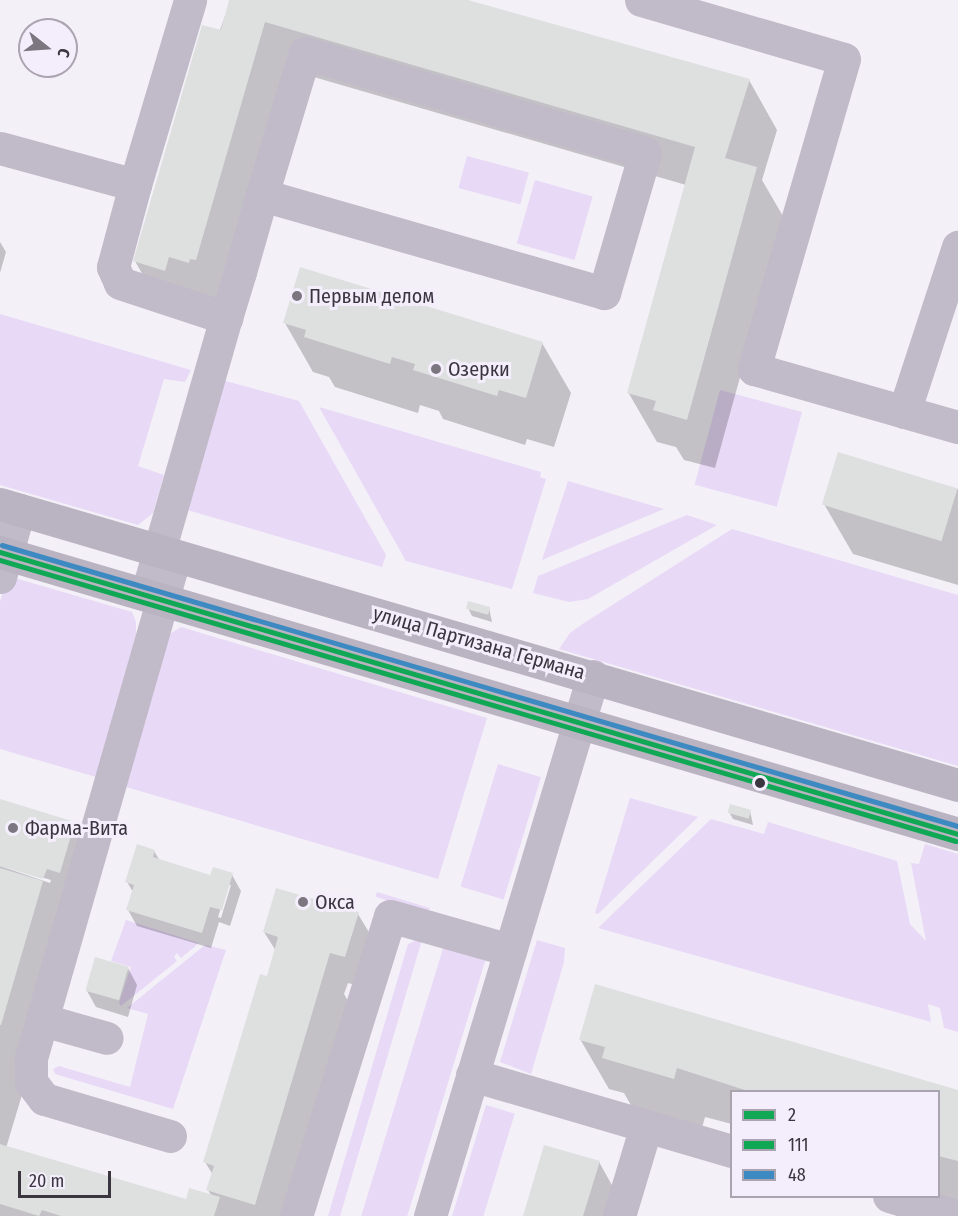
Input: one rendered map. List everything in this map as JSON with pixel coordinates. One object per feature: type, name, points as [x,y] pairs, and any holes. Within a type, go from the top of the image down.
[{"type":"main road","name":"улица Партизана Германа","points":[[10,507],[593,676],[958,785]]},
{"type":"main road","points":[[2,561],[155,596],[580,720],[958,834]]},
{"type":"street","points":[[190,0],[113,267],[120,283],[226,318]]},
{"type":"street","points":[[641,0],[844,59],[754,369],[958,427]]},
{"type":"street","points":[[170,1136],[44,1099],[31,1082],[31,1058],[155,596],[226,318],[262,195],[305,53],[645,153],[604,292],[262,195]]},
{"type":"street","points":[[0,148],[135,185]]},
{"type":"street","points":[[904,412],[958,247]]},
{"type":"street","points":[[2,561],[10,507]]},
{"type":"street","points":[[430,1216],[593,676]]},
{"type":"street","points":[[296,1216],[390,916],[510,950]]},
{"type":"street","points":[[43,1020],[107,1038]]},
{"type":"street","points":[[472,1075],[730,1150]]},
{"type":"street","points":[[619,1216],[646,1126]]},
{"type":"street","points":[[893,1198],[956,1216]]},
{"type":"shaded area","points":[[467,156],[529,173],[520,204],[458,188]]},
{"type":"shaded area","points":[[535,180],[593,197],[574,260],[517,243]]},
{"type":"shaded area","points":[[0,314],[191,370],[185,382],[164,379],[138,466],[164,475],[153,513],[138,525],[0,485]]},
{"type":"shaded area","points":[[222,380],[299,401],[386,555],[382,567],[184,509]]},
{"type":"shaded area","points":[[720,390],[802,412],[777,507],[695,485]]},
{"type":"shaded area","points":[[319,407],[541,472],[540,477],[546,479],[512,589],[406,561]]},
{"type":"shaded area","points":[[568,481],[664,509],[542,560]]},
{"type":"shaded area","points":[[687,515],[717,525],[588,599],[569,602],[533,593],[538,576]]},
{"type":"shaded area","points":[[732,529],[958,595],[958,766],[559,649],[570,633],[584,623]]},
{"type":"shaded area","points":[[8,576],[132,612],[136,622],[136,635],[96,777],[0,749],[0,602]]},
{"type":"shaded area","points":[[181,627],[487,718],[438,879],[123,786],[168,635]]},
{"type":"shaded area","points":[[498,764],[541,777],[504,900],[461,886]]},
{"type":"shaded area","points":[[630,798],[698,817],[598,914],[595,913]]},
{"type":"shaded area","points":[[711,819],[764,834],[768,822],[897,861],[910,924],[926,941],[911,863],[919,864],[925,844],[958,854],[958,1032],[944,1028],[940,1008],[928,1004],[931,1022],[598,928]]},
{"type":"shaded area","points":[[377,892],[430,908],[428,913],[376,897]]},
{"type":"shaded area","points":[[126,920],[199,943],[181,958],[177,953],[174,957],[177,961],[121,1006],[119,1003],[131,967],[111,961]]},
{"type":"shaded area","points":[[422,940],[340,1216],[328,1216],[408,944]]},
{"type":"shaded area","points":[[537,940],[565,948],[564,962],[531,1074],[500,1062]]},
{"type":"shaded area","points":[[445,942],[487,955],[407,1216],[361,1216]]},
{"type":"shaded area","points":[[205,945],[226,950],[173,1109],[55,1074],[53,1069],[59,1066],[130,1087],[148,1014],[127,1008]]},
{"type":"shaded area","points":[[486,1105],[515,1114],[483,1216],[452,1216]]},
{"type":"building","points":[[229,0],[468,0],[750,79],[725,158],[757,167],[687,420],[653,410],[656,401],[627,393],[695,147],[265,22],[196,260],[190,259],[189,263],[169,257],[165,271],[133,261],[202,25],[221,30]]},
{"type":"building","points":[[300,267],[543,342],[526,398],[499,390],[497,396],[413,370],[415,364],[392,357],[390,364],[304,337],[306,330],[283,323]]},
{"type":"building","points":[[838,452],[958,489],[941,541],[822,505]]},
{"type":"building","points":[[468,601],[490,607],[488,615],[466,609]]},
{"type":"building","points":[[0,799],[75,822],[60,873],[47,869],[43,879],[0,866]]},
{"type":"building","points":[[730,804],[751,810],[749,819],[728,813]]},
{"type":"building","points":[[137,844],[155,850],[153,857],[210,875],[213,867],[233,873],[222,910],[210,907],[202,933],[126,910],[134,885],[125,882]]},
{"type":"building","points":[[0,868],[43,881],[1,1025],[0,1025]]},
{"type":"building","points":[[276,888],[359,912],[345,957],[330,953],[255,1205],[206,1190],[214,1166],[203,1162],[260,974],[267,976],[278,937],[263,932]]},
{"type":"building","points":[[95,957],[129,967],[119,1000],[85,991]]},
{"type":"building","points":[[595,984],[958,1090],[958,1161],[940,1156],[940,1090],[745,1090],[677,1068],[674,1079],[602,1058],[605,1047],[579,1040]]},
{"type":"building","points":[[0,1144],[186,1199],[189,1188],[220,1197],[214,1216],[61,1216],[42,1210],[39,1216],[0,1204]]},
{"type":"building","points":[[544,1145],[600,1161],[583,1216],[523,1216]]},
{"type":"transit line","name":"48","points":[[2,545],[958,826]]},
{"type":"transit line","name":"2","points":[[0,552],[958,834]]},
{"type":"transit line","name":"111","points":[[0,560],[956,841]]},
{"type":"place","name":"Первым делом","points":[[297,296]]},
{"type":"place","name":"Озерки","points":[[436,369]]},
{"type":"place","name":"Фарма-Вита","points":[[13,828]]},
{"type":"place","name":"Окса","points":[[303,902]]}]
